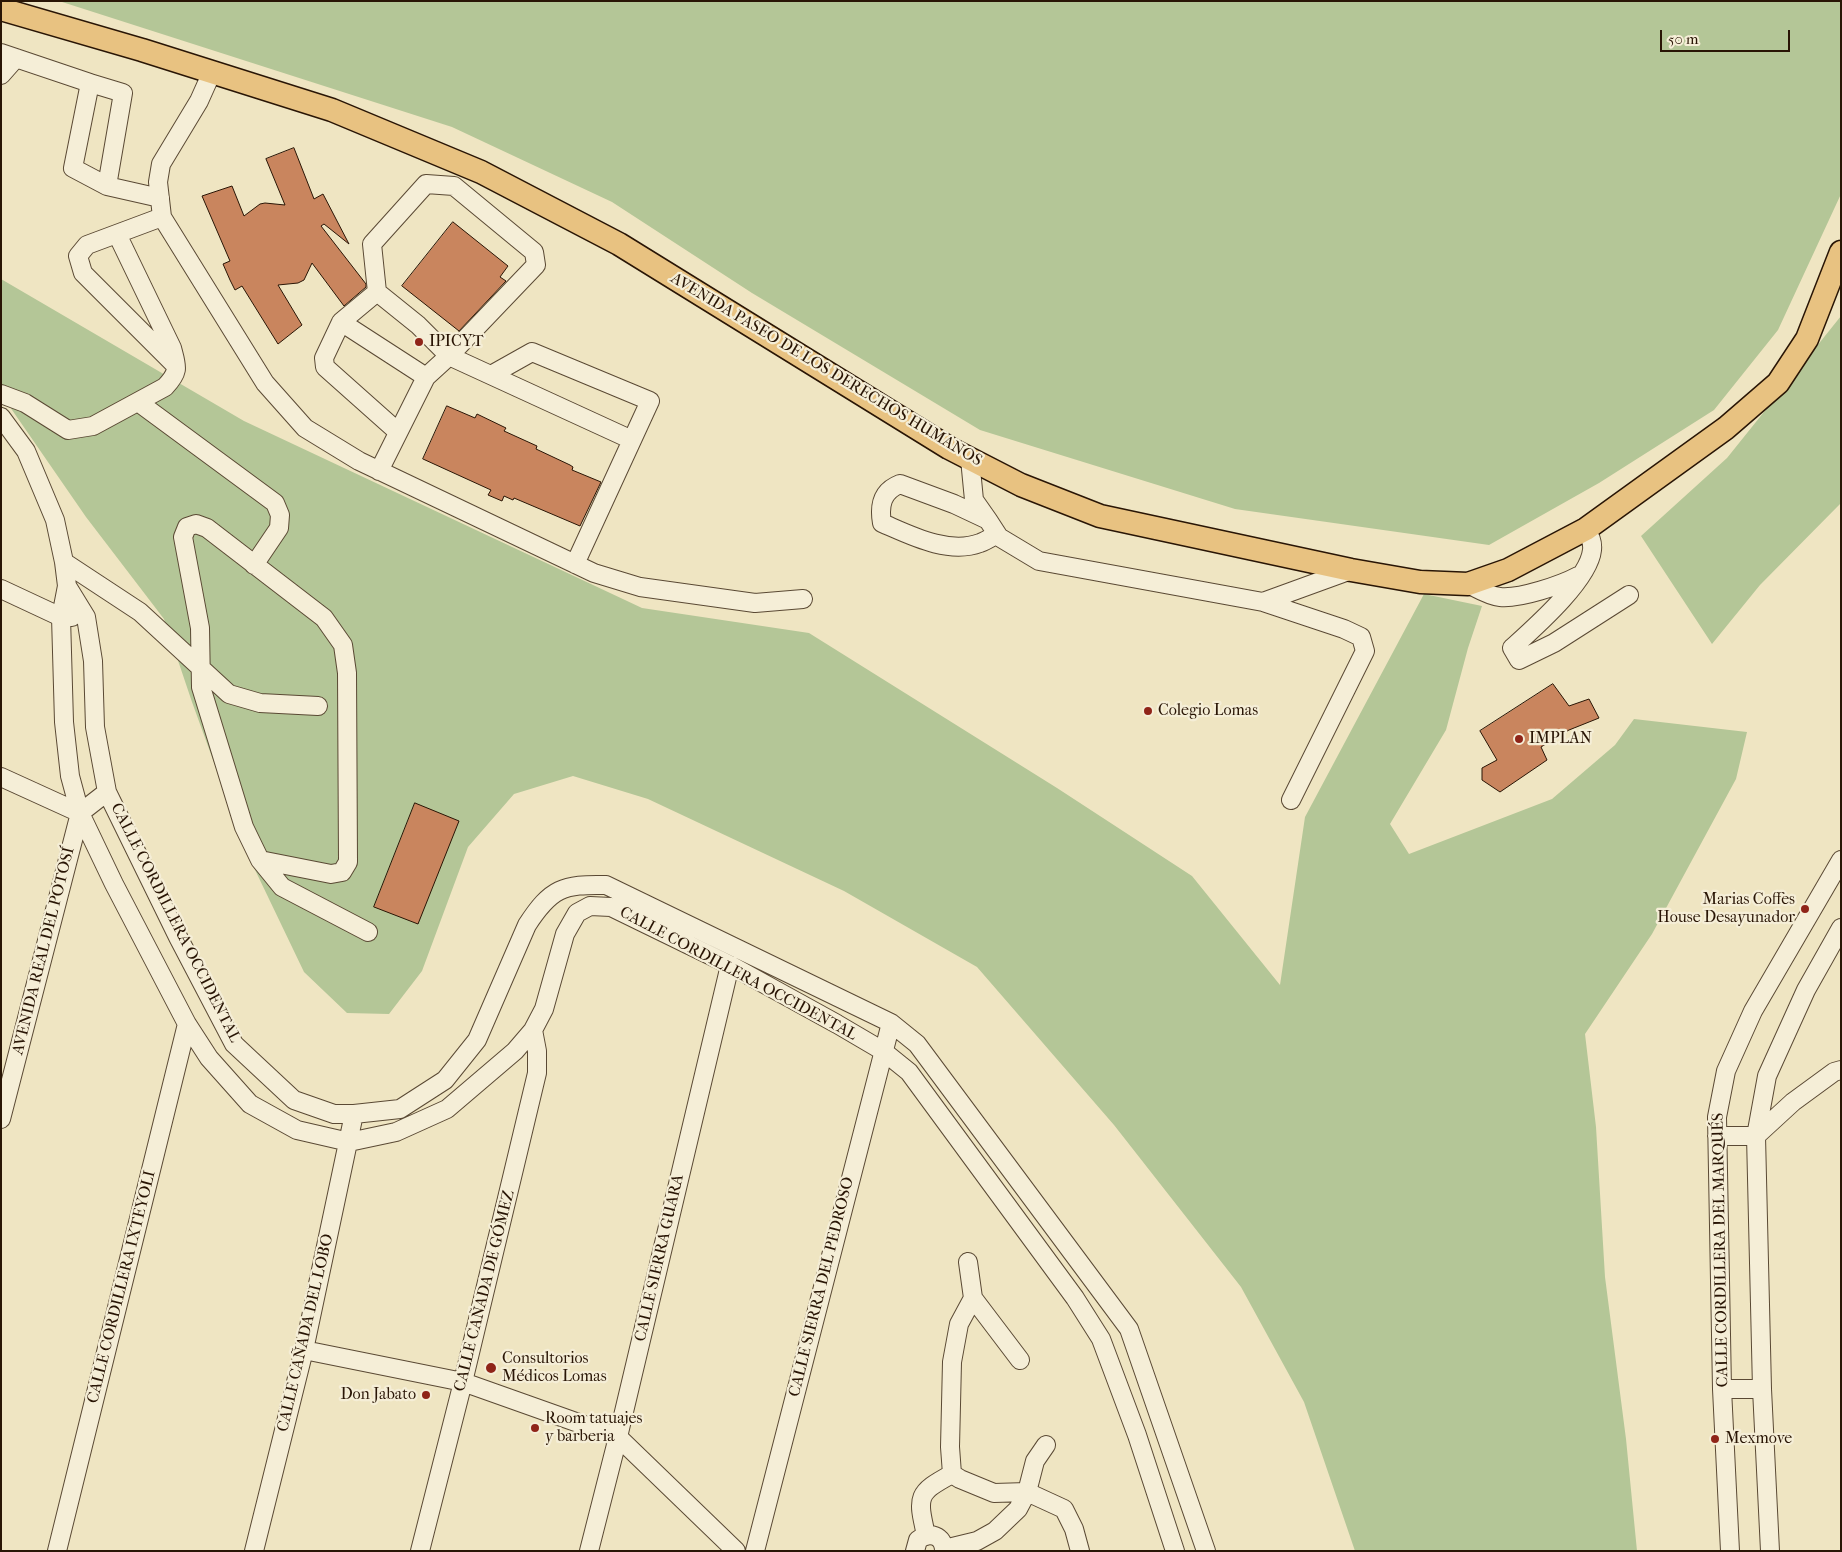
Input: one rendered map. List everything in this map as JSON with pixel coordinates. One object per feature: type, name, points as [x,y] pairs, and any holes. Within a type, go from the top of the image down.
[{"type":"main road","name":"AVENIDA PASEO DE LOS DERECHOS HUMANOS","points":[[1,9],[142,50],[332,110],[481,172],[619,244],[949,448],[1021,485],[1100,516],[1352,570],[1420,582],[1468,584],[1508,570],[1586,529],[1726,428],[1778,383],[1807,340],[1841,252]]},
{"type":"street","points":[[1,75],[9,56],[123,93],[107,186]]},
{"type":"street","points":[[212,72],[199,101],[161,164],[158,182],[162,217],[265,383],[305,428],[358,461],[594,573],[640,587],[755,603],[803,599]]},
{"type":"street","points":[[90,82],[73,168],[107,186],[160,198]]},
{"type":"street","points":[[380,471],[426,377],[449,356],[536,265],[534,252],[454,186],[426,184],[372,244],[377,292],[418,325],[449,356],[632,440]]},
{"type":"street","points":[[162,217],[87,245],[78,256],[83,273],[177,366]]},
{"type":"street","points":[[1,394],[25,402],[68,430],[93,426],[165,387],[174,378],[177,366],[172,348],[117,234]]},
{"type":"street","points":[[377,292],[341,322],[324,358],[325,367],[398,432]]},
{"type":"street","points":[[341,322],[426,377]]},
{"type":"street","points":[[491,375],[532,352],[650,401],[575,564]]},
{"type":"street","points":[[138,402],[275,503],[280,514],[279,528],[254,565]]},
{"type":"street","name":"CALLE CORDILLERA OCCIDENTAL","points":[[1,417],[26,452],[55,520],[64,562],[67,586],[61,616],[64,722],[70,776],[80,813],[114,884],[187,1024],[208,1058],[250,1104],[297,1130],[349,1142],[396,1132],[447,1109],[515,1051],[533,1030],[544,1009],[565,934],[578,913],[590,906],[611,907],[730,965],[883,1050],[909,1072],[1075,1298],[1101,1339],[1137,1435],[1175,1551]]},
{"type":"street","points":[[970,459],[974,500],[992,527]]},
{"type":"street","points":[[992,527],[979,544],[941,545],[909,535],[882,523],[880,510],[889,491],[900,484],[954,504],[992,527],[1039,561],[1264,602],[1344,629],[1361,637],[1365,651],[1290,800]]},
{"type":"street","points":[[260,860],[331,874],[342,872],[348,862],[347,673],[343,645],[324,618],[207,528],[196,524],[187,527],[183,537],[200,628],[201,687],[244,827],[260,860],[282,887],[368,932]]},
{"type":"street","points":[[1586,529],[1593,541],[1592,553],[1583,573],[1556,607],[1512,648],[1519,660],[1554,643],[1629,596]]},
{"type":"street","points":[[64,562],[140,612],[229,694],[260,703],[318,706]]},
{"type":"street","points":[[1264,602],[1352,570]]},
{"type":"street","points":[[1468,584],[1501,598],[1520,596],[1565,583],[1583,573]]},
{"type":"street","name":"CALLE CORDILLERA OCCIDENTAL","points":[[67,586],[86,616],[93,661],[94,726],[107,792],[178,937],[234,1044],[294,1100],[334,1114],[354,1114],[400,1109],[445,1080],[476,1040],[527,925],[538,907],[551,895],[566,887],[606,885],[890,1024],[917,1044],[1128,1329],[1206,1551]]},
{"type":"street","points":[[1,589],[61,616],[86,616]]},
{"type":"street","points":[[1,777],[80,813],[107,792]]},
{"type":"street","name":"AVENIDA REAL DEL POTOSÍ","points":[[1,1119],[80,813]]},
{"type":"street","name":"CALLE CORDILLERA DEL MARQUÉS","points":[[1730,1551],[1722,1389],[1717,1117],[1726,1071],[1749,1020],[1841,860]]},
{"type":"street","points":[[1770,1551],[1762,1389],[1756,1136],[1767,1076],[1806,990],[1841,928]]},
{"type":"street","name":"CALLE SIERRA GUARA","points":[[589,1551],[618,1437],[730,965]]},
{"type":"street","name":"CALLE CORDILLERA IXTEYOLI","points":[[57,1551],[187,1024]]},
{"type":"street","name":"CALLE SIERRA DEL PEDROSO","points":[[755,1551],[890,1024]]},
{"type":"street","name":"CALLE CAÑADA DE GÓMEZ","points":[[420,1551],[463,1382],[537,1073],[537,1051],[533,1030]]},
{"type":"street","points":[[1717,1136],[1756,1136],[1792,1102],[1834,1072],[1841,1070]]},
{"type":"street","name":"CALLE CAÑADA DEL LOBO","points":[[254,1551],[304,1350],[354,1114]]},
{"type":"street","points":[[968,1262],[973,1298],[1020,1360]]},
{"type":"street","points":[[952,1474],[950,1447],[952,1362],[960,1324],[973,1298]]},
{"type":"street","points":[[1101,1339],[1128,1329]]},
{"type":"street","points":[[304,1350],[463,1382],[618,1437],[736,1551]]},
{"type":"street","points":[[1722,1389],[1762,1389]]},
{"type":"street","points":[[915,1551],[918,1540],[926,1535],[940,1538],[944,1550],[977,1541],[996,1531],[1018,1509],[1026,1492],[1035,1461],[1046,1445]]},
{"type":"street","points":[[952,1474],[994,1493],[1026,1492],[1064,1509],[1074,1529],[1080,1551]]},
{"type":"street","points":[[926,1535],[920,1509],[922,1496],[930,1486],[952,1474]]},
{"type":"green space","points":[[59,1],[1841,1],[1841,194],[1778,330],[1714,410],[1599,483],[1489,545],[1235,509],[980,430],[752,293],[612,202],[452,127]]},
{"type":"green space","points":[[1,279],[244,421],[642,608],[809,633],[1057,788],[1192,876],[1280,985],[1305,817],[1424,594],[1482,606],[1468,648],[1446,730],[1390,824],[1409,854],[1552,799],[1615,745],[1634,719],[1747,732],[1736,779],[1652,934],[1585,1034],[1596,1127],[1605,1277],[1626,1439],[1637,1551],[1355,1551],[1304,1402],[1241,1287],[1114,1125],[977,967],[844,891],[648,799],[573,776],[514,794],[468,847],[422,971],[389,1014],[347,1013],[304,972],[246,851],[164,619],[86,517],[1,394]]},
{"type":"green space","points":[[1841,316],[1841,503],[1760,585],[1712,644],[1641,536],[1727,458]]},
{"type":"building","points":[[294,148],[314,199],[323,194],[349,244],[324,224],[321,226],[366,284],[366,287],[344,306],[312,263],[304,280],[298,283],[278,285],[302,325],[278,344],[242,286],[235,290],[223,264],[230,261],[202,196],[232,186],[244,216],[260,204],[285,205],[266,159]]},
{"type":"building","points":[[453,222],[508,266],[500,277],[506,281],[459,331],[402,286]]},
{"type":"building","points":[[447,406],[475,418],[477,414],[506,428],[504,431],[537,446],[536,449],[573,467],[572,470],[601,482],[580,526],[514,498],[513,500],[504,496],[502,501],[488,495],[491,490],[423,459]]},
{"type":"building","name":"IMPLAN","points":[[1553,684],[1569,706],[1589,699],[1599,718],[1569,730],[1541,747],[1547,760],[1500,792],[1482,780],[1482,768],[1497,760],[1480,731]]},
{"type":"building","points":[[415,803],[459,821],[418,924],[374,907]]},
{"type":"place","name":"IPICYT","points":[[419,342]]},
{"type":"place","name":"Colegio Lomas","points":[[1148,711]]},
{"type":"place","name":"IMPLAN","points":[[1519,739]]},
{"type":"place","name":"Marias Coffes House Desayunador","points":[[1805,909]]},
{"type":"place","name":"Consultorios Médicos Lomas","points":[[491,1368]]},
{"type":"place","name":"Don Jabato","points":[[426,1395]]},
{"type":"place","name":"Room tatuajes y barberia","points":[[535,1428]]},
{"type":"place","name":"Mexmove","points":[[1715,1439]]}]
